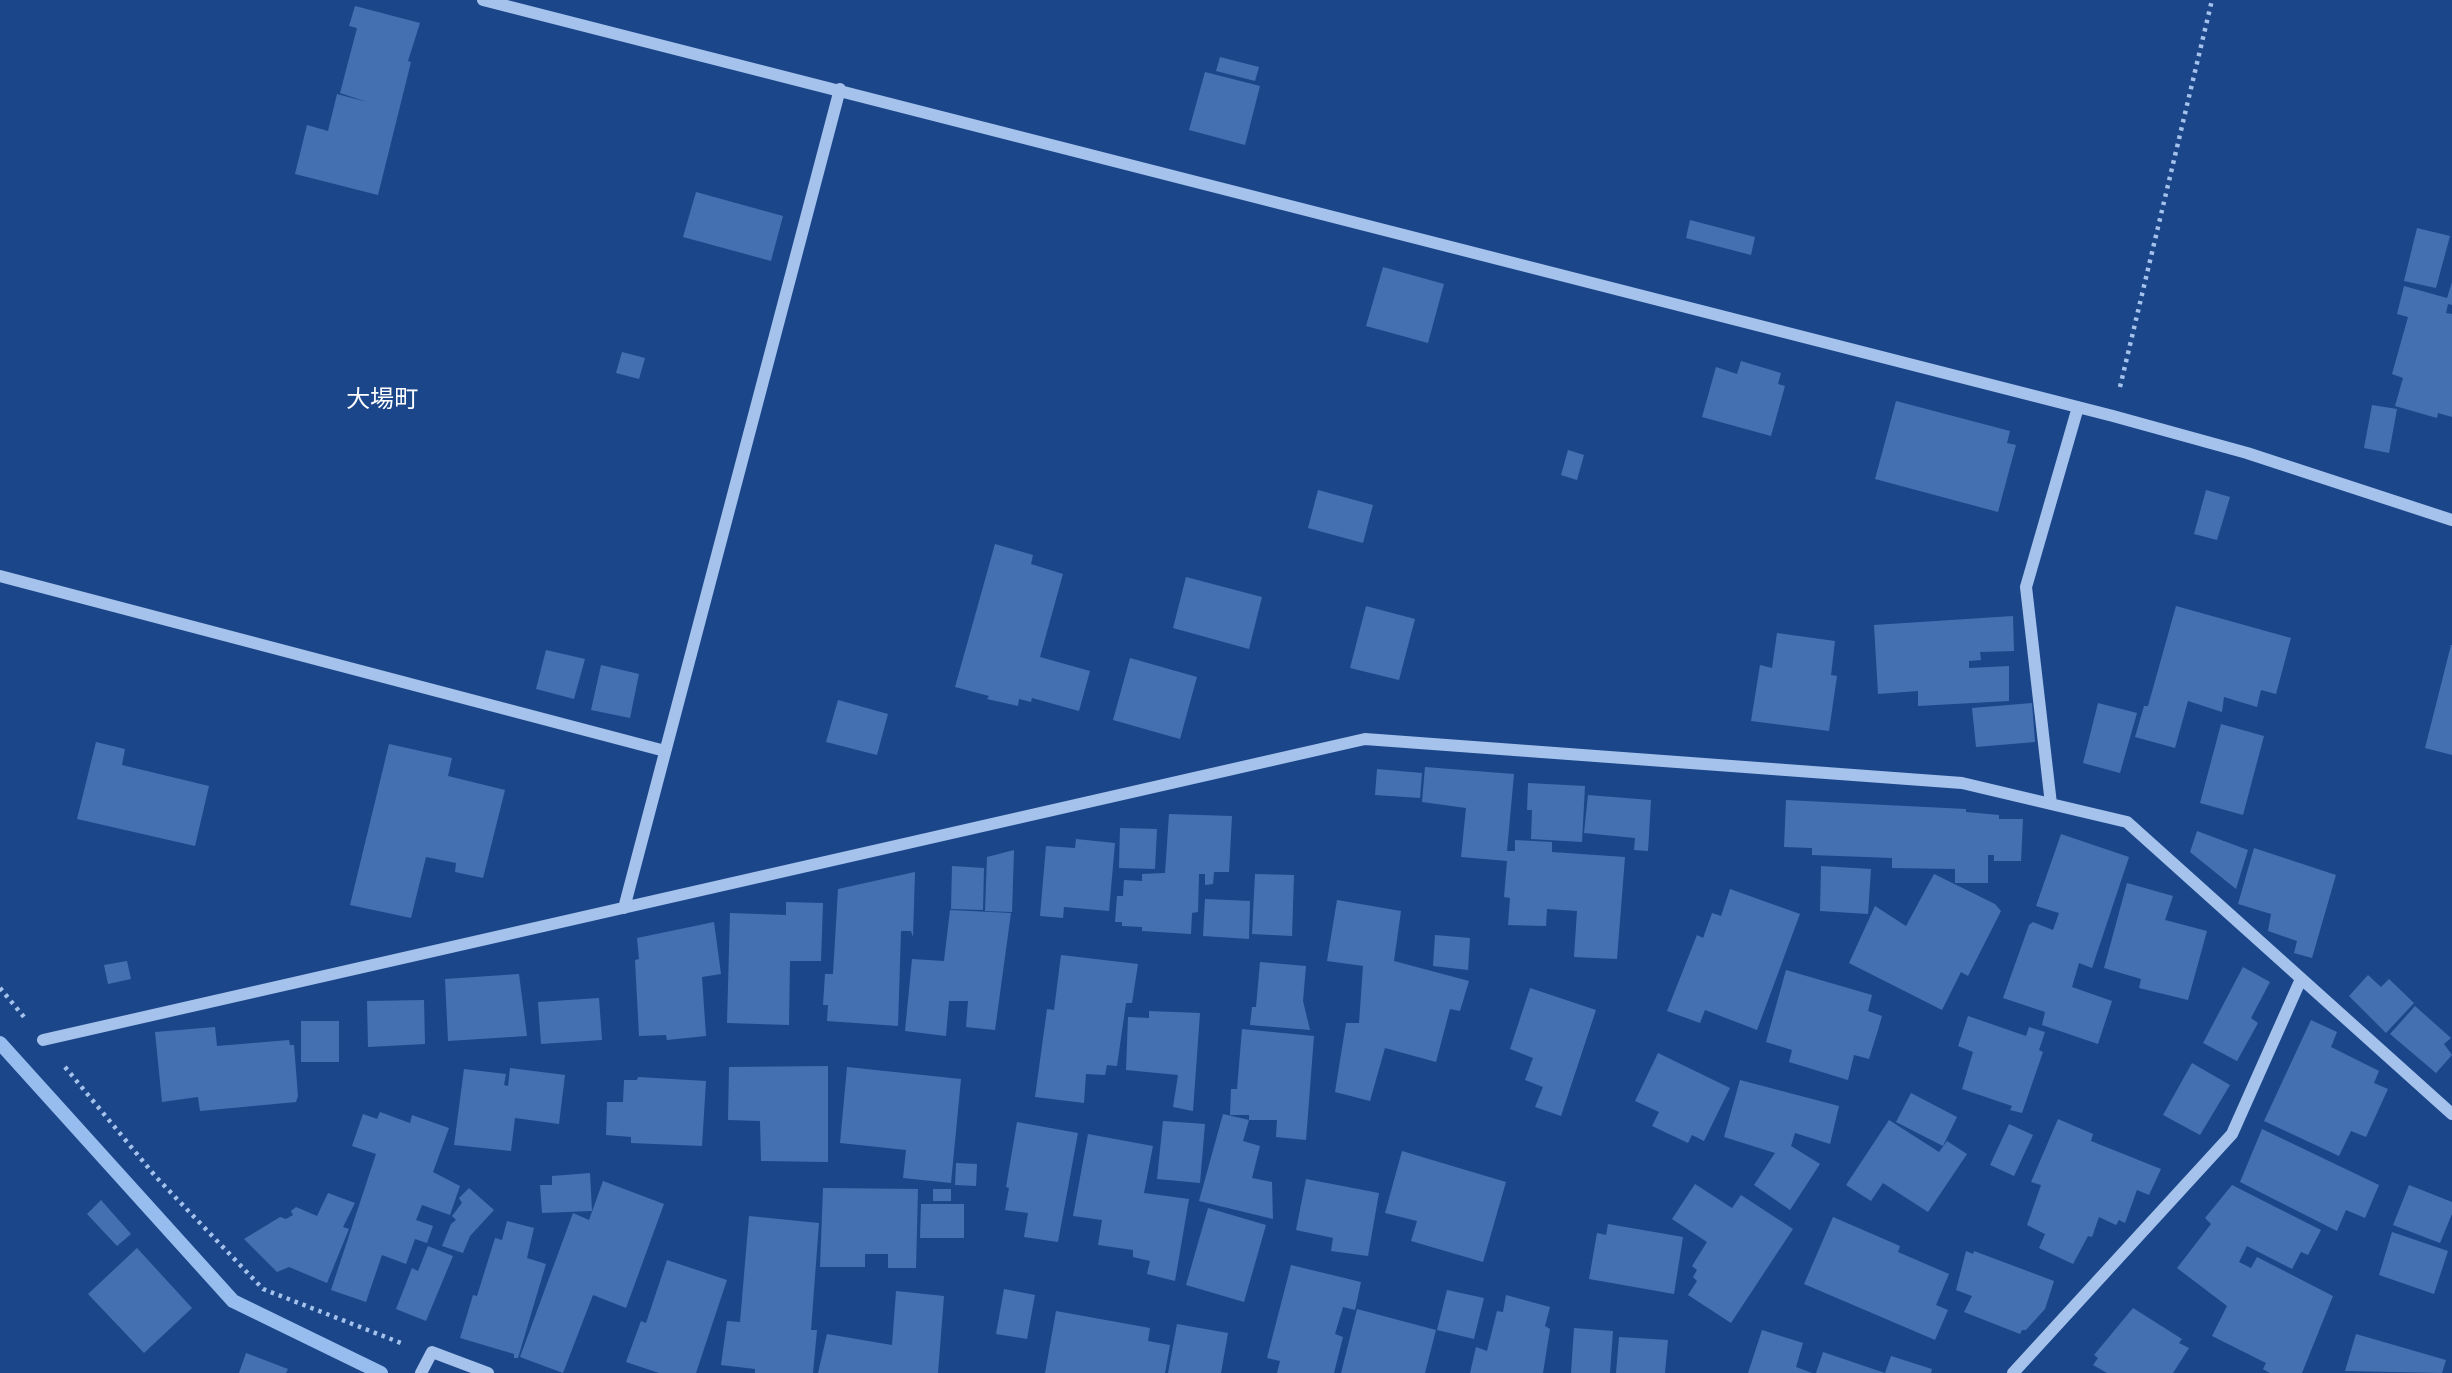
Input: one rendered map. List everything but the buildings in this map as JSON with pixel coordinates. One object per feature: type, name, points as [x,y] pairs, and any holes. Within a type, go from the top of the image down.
[{"type":"street","points":[[483,0],[2113,416],[2247,453],[2452,520]]},
{"type":"street","points":[[624,908],[840,89]]},
{"type":"street","points":[[2051,804],[2026,587],[2078,407]]},
{"type":"street","points":[[0,576],[665,751]]},
{"type":"street","points":[[43,1040],[1365,739],[1962,783],[2127,822],[2452,1114]]},
{"type":"street","points":[[2014,1373],[2232,1134],[2301,979]]},
{"type":"street","points":[[421,1373],[432,1352],[488,1373]]},
{"type":"path","points":[[2113,416],[2212,0]]},
{"type":"path","points":[[0,988],[156,1177],[263,1289],[366,1331],[432,1352]]},
{"type":"waterway","points":[[0,1043],[233,1301],[381,1373]]},
{"type":"district","name":"大場町","points":[[382,399]]}]
